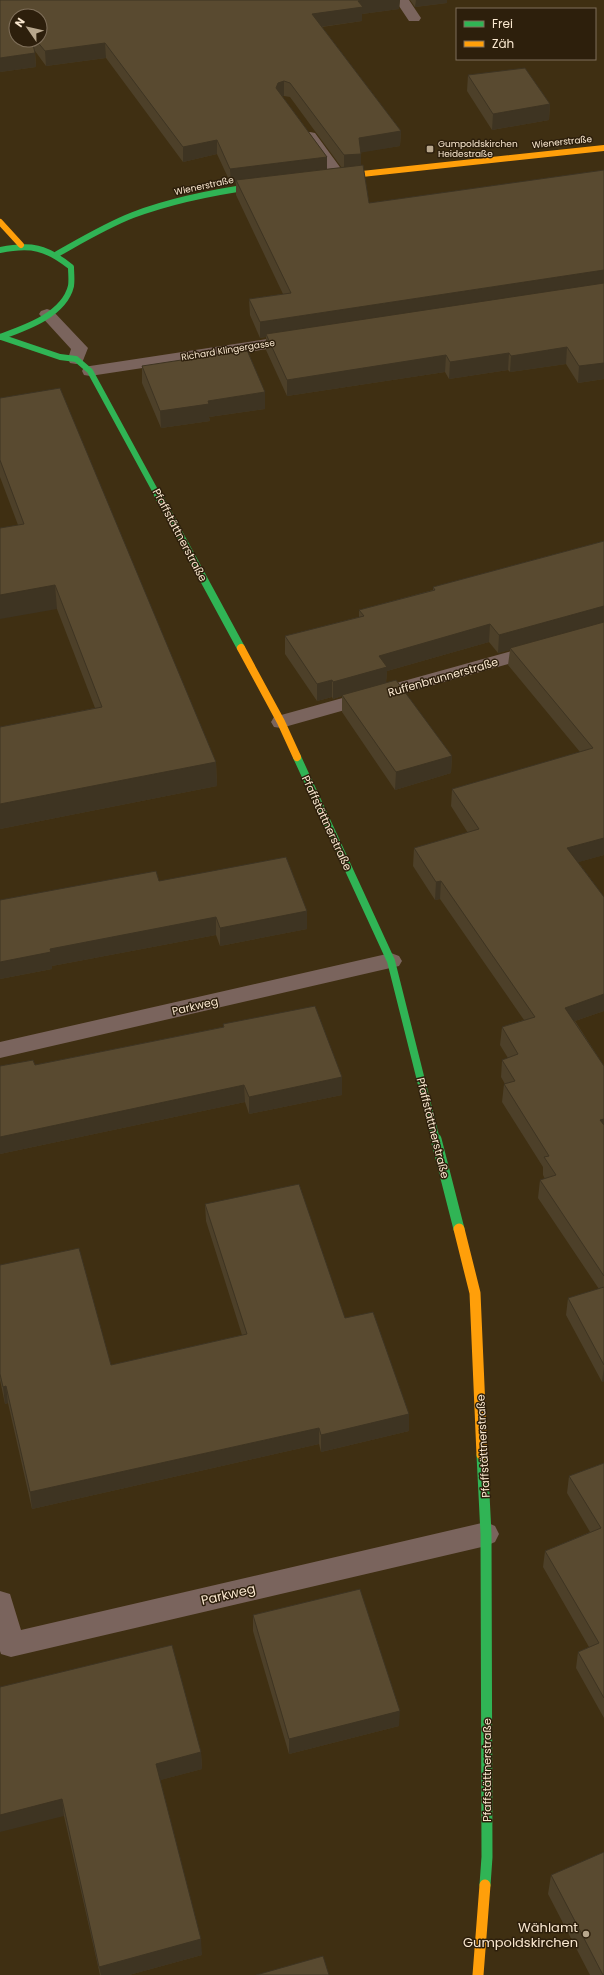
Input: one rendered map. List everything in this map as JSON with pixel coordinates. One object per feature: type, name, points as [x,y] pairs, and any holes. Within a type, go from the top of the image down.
[{"type":"street","points":[[402,0],[414,18]]},
{"type":"street","points":[[303,127],[340,177]]},
{"type":"street","name":"Wienerstraße","points":[[325,179],[604,148]]},
{"type":"street","name":"Wienerstraße","points":[[57,254],[92,234],[133,215],[183,199],[240,188],[271,184]]},
{"type":"street","points":[[0,222],[21,245]]},
{"type":"street","points":[[0,250],[21,245],[39,246],[57,254],[71,267],[70,288],[56,308],[29,326],[1,337]]},
{"type":"street","points":[[1,337],[60,357],[76,359],[80,348],[47,314]]},
{"type":"street","name":"Richard Klingergasse","points":[[90,371],[312,337]]},
{"type":"street","name":"Pfaffstättnerstraße","points":[[76,359],[90,371],[154,486],[281,722],[391,961],[475,1293],[486,1534],[487,1857],[478,1975]]},
{"type":"street","name":"Ruffenbrunnerstraße","points":[[281,722],[558,644]]},
{"type":"street","name":"Parkweg","points":[[0,1050],[391,961]]},
{"type":"street","name":"Parkweg","points":[[0,1603],[11,1645],[486,1534]]},
{"type":"building","points":[[0,0],[364,0],[358,1],[363,7],[312,14],[401,131],[359,138],[361,154],[344,155],[290,83],[284,81],[278,83],[276,88],[327,157],[230,169],[217,140],[183,147],[105,43],[45,51],[43,48],[48,48],[48,8],[8,8],[8,48],[34,48],[35,53],[0,58]]},
{"type":"building","points":[[525,68],[550,104],[493,114],[468,75]]},
{"type":"building","points":[[363,165],[369,203],[604,170],[604,270],[260,322],[249,299],[291,293],[236,180]]},
{"type":"building","points":[[604,283],[604,363],[579,366],[567,347],[511,356],[509,353],[450,362],[446,355],[287,380],[266,334]]},
{"type":"building","points":[[247,350],[265,392],[208,401],[209,404],[160,411],[142,366]]},
{"type":"building","points":[[60,388],[216,762],[0,804],[0,727],[102,707],[55,585],[0,595],[0,528],[24,524],[0,460],[0,398]]},
{"type":"building","points":[[604,541],[604,606],[499,635],[490,624],[379,656],[387,667],[333,682],[332,680],[317,684],[285,636],[364,616],[359,610],[435,590],[433,587]]},
{"type":"building","points":[[604,622],[604,838],[567,848],[604,897],[604,994],[565,1008],[604,1066],[604,1119],[600,1120],[604,1125],[604,1276],[540,1180],[556,1175],[544,1157],[549,1156],[504,1084],[515,1081],[502,1060],[518,1054],[502,1027],[535,1017],[441,881],[436,882],[414,848],[479,829],[452,789],[593,748],[510,648]]},
{"type":"building","points":[[396,680],[452,756],[396,772],[342,695]]},
{"type":"building","points":[[286,857],[307,911],[220,928],[216,917],[50,949],[51,952],[0,962],[0,900],[156,871],[159,881]]},
{"type":"building","points":[[315,1006],[342,1077],[249,1097],[244,1085],[0,1137],[0,1066],[33,1060],[35,1065],[224,1027],[223,1024]]},
{"type":"building","points":[[299,1184],[345,1318],[373,1312],[409,1414],[321,1435],[319,1428],[30,1492],[6,1386],[3,1387],[0,1374],[0,1265],[79,1248],[111,1365],[247,1334],[205,1204]]},
{"type":"building","points":[[604,1287],[604,1365],[568,1298]]},
{"type":"building","points":[[604,1463],[604,1698],[578,1652],[599,1643],[545,1551],[601,1528],[569,1476]]},
{"type":"building","points":[[360,1589],[400,1711],[289,1739],[253,1615]]},
{"type":"building","points":[[172,1645],[201,1752],[156,1764],[201,1939],[99,1967],[62,1799],[0,1815],[0,1687]]},
{"type":"building","name":"Wählamt Gumpoldskirchen","points":[[604,1852],[604,1975],[603,1975],[551,1875]]},
{"type":"building","points":[[323,1956],[329,1975],[256,1975]]},
{"type":"traffic: fast","points":[[57,254],[114,223],[149,209],[198,196],[264,185]]},
{"type":"traffic: fast","points":[[0,250],[30,247],[38,248],[54,254],[71,267],[72,281],[65,298],[50,314],[20,330],[0,337]]},
{"type":"traffic: fast","points":[[1,337],[60,357],[76,359],[90,371],[241,648]]},
{"type":"traffic: fast","points":[[297,757],[391,961],[459,1229]]},
{"type":"traffic: fast","points":[[482,1455],[486,1534],[487,1857],[485,1885]]},
{"type":"traffic: slow","points":[[334,177],[604,148]]},
{"type":"traffic: slow","points":[[0,222],[21,245]]},
{"type":"traffic: slow","points":[[241,648],[281,722],[297,757]]},
{"type":"traffic: slow","points":[[459,1229],[475,1293],[482,1455]]},
{"type":"traffic: slow","points":[[478,1975],[485,1885]]},
{"type":"place","name":"Gumpoldskirchen Heidestraße","points":[[430,149]]},
{"type":"place","name":"Wählamt Gumpoldskirchen","points":[[586,1934]]}]
